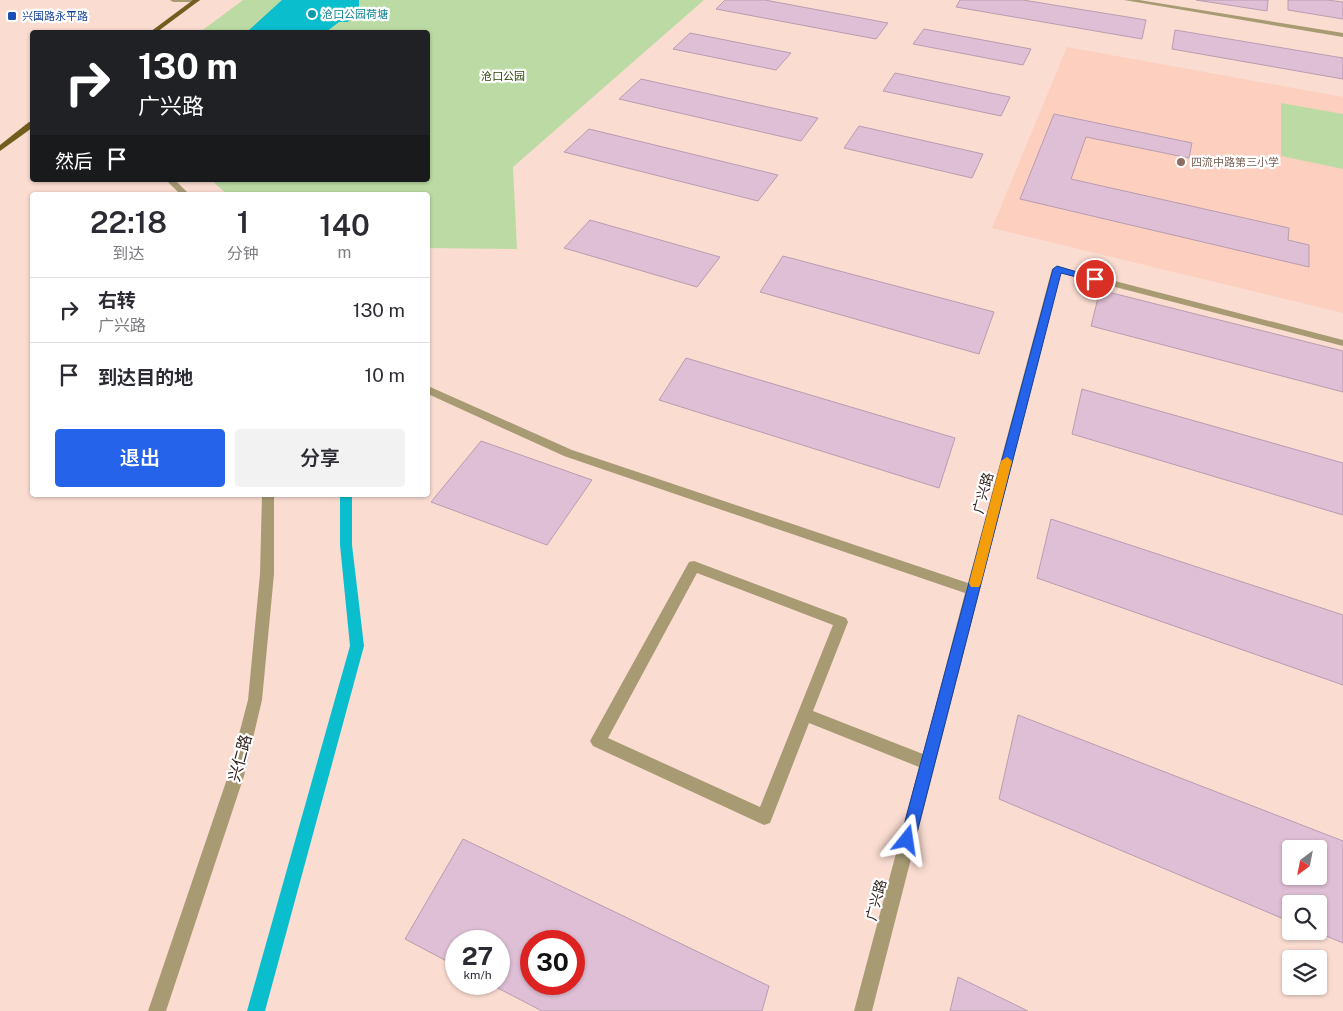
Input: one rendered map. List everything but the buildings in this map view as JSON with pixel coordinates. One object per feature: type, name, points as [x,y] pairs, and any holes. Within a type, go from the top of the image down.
[{"type":"main road","points":[[156,30],[197,0]]},
{"type":"main road","points":[[0,149],[30,126]]},
{"type":"street","points":[[173,0],[197,0]]},
{"type":"street","points":[[1126,0],[1343,35]]},
{"type":"street","points":[[172,182],[183,192]]},
{"type":"street","name":"广兴路","points":[[862,1011],[1057,269],[1343,343]]},
{"type":"street","points":[[430,391],[568,453],[973,590]]},
{"type":"street","name":"兴仁路","points":[[158,1011],[236,776],[255,700],[267,574],[268,497]]},
{"type":"street","points":[[694,566],[841,622],[804,714],[764,817],[598,741],[694,566]]},
{"type":"street","points":[[804,714],[927,763]]},
{"type":"shaded area","name":"四流中路第三小学","points":[[1067,47],[1343,97],[1343,313],[992,228]]},
{"type":"green space","name":"沧口公园","points":[[243,0],[704,0],[513,167],[517,249],[430,248],[430,192],[225,192],[213,182],[430,182],[430,30],[203,30]]},
{"type":"green space","points":[[1281,103],[1343,114],[1343,169],[1281,156]]},
{"type":"water","points":[[282,0],[359,0],[359,8],[348,22],[339,22],[329,30],[249,30]]},
{"type":"waterway","points":[[256,1011],[357,646],[346,545],[346,497]]},
{"type":"slow traffic","points":[[975,583],[1007,461]]},
{"type":"place","name":"沧口公园荷塘","points":[[312,14]]},
{"type":"place","name":"兴国路永平路","points":[[12,16]]},
{"type":"place","name":"四流中路第三小学","points":[[1181,162]]},
{"type":"route","points":[[907,840],[1057,269],[1095,279]]}]
